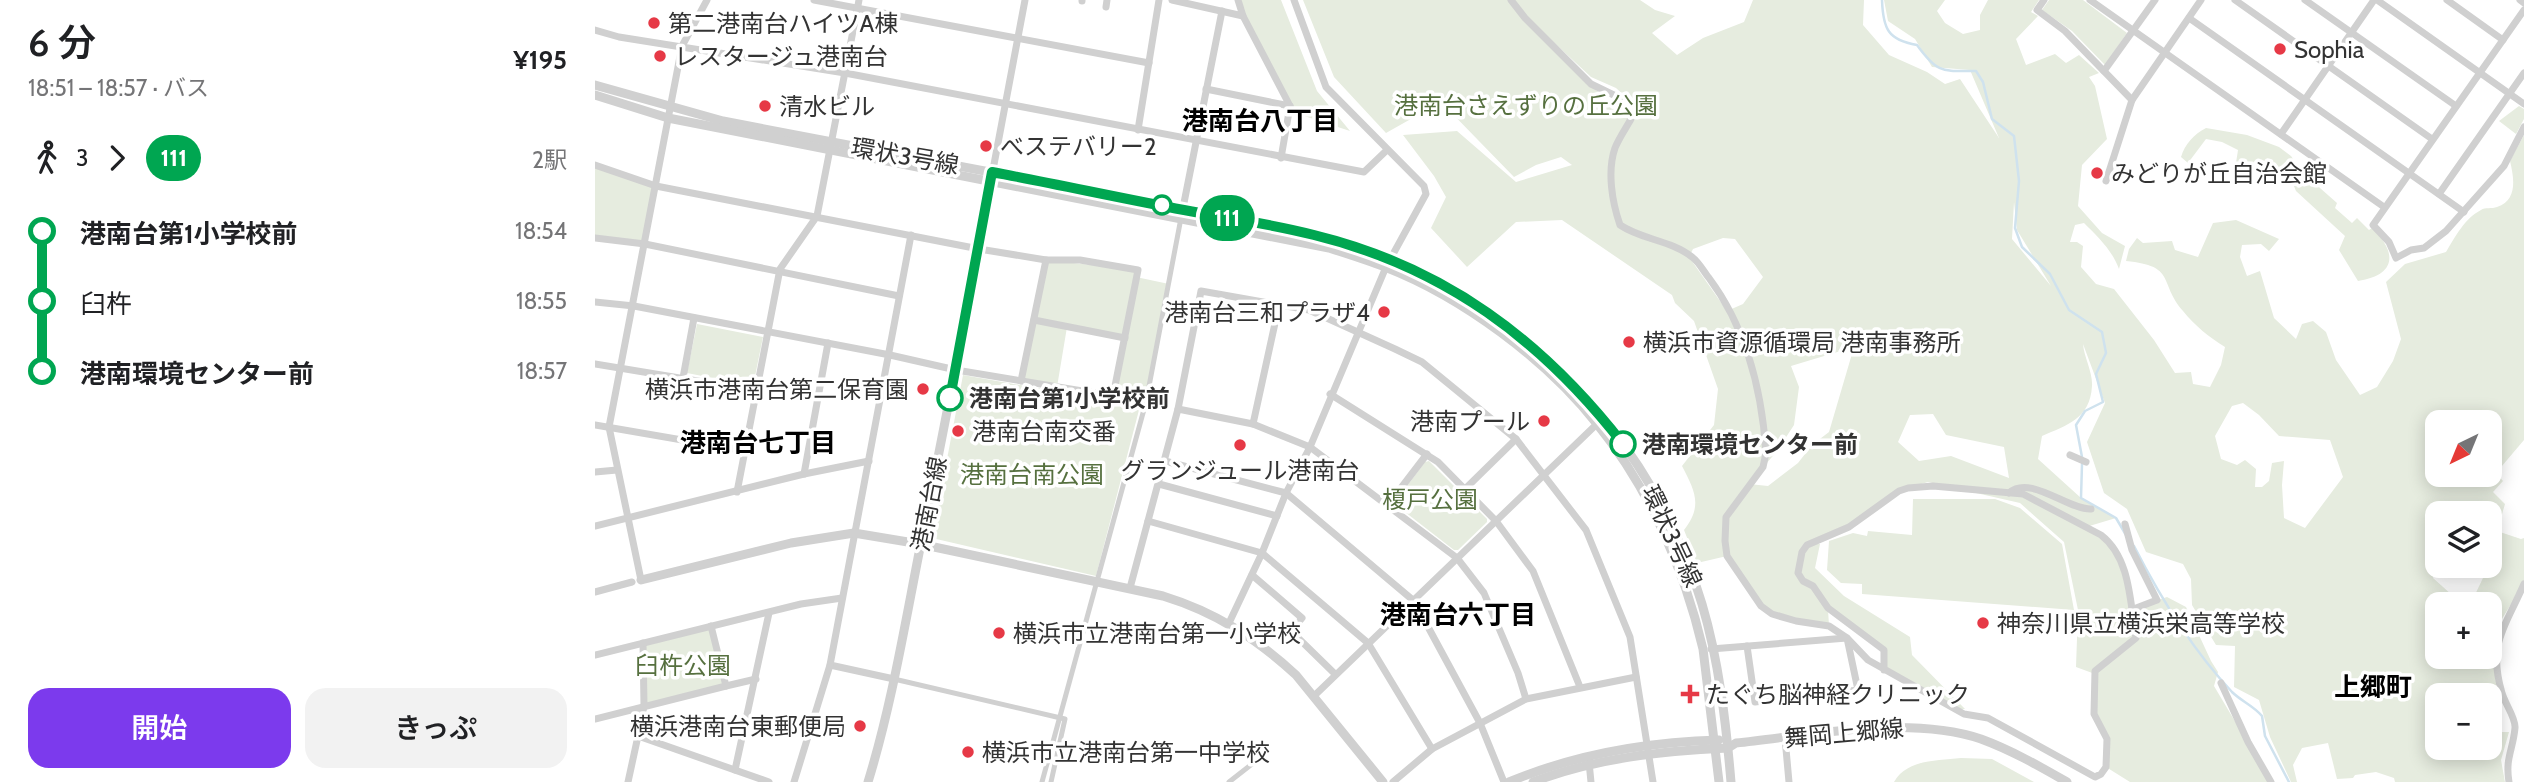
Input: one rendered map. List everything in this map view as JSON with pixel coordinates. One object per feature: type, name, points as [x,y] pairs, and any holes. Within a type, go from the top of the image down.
[{"type":"street","points":[[637,581],[628,518],[609,427],[682,46],[707,0]]},
{"type":"street","points":[[814,0],[858,4],[1149,63]]},
{"type":"street","points":[[990,183],[1025,0]]},
{"type":"street","points":[[1138,130],[1159,0]]},
{"type":"street","points":[[1172,0],[1243,16]]},
{"type":"street","points":[[1238,0],[1243,16],[1290,106],[1281,158]]},
{"type":"street","points":[[1229,623],[1286,494],[1310,447],[1388,263],[1426,194],[1423,186],[1326,87],[1294,0]]},
{"type":"street","points":[[1511,0],[1525,18],[1591,84],[1622,99],[1631,119],[1615,149],[1612,163],[1613,194],[1620,225],[1630,232],[1664,241],[1693,258],[1729,308],[1741,334],[1754,370],[1766,453],[1763,467],[1726,517],[1727,556],[1761,606],[1772,614],[1796,621],[1829,625],[1847,638],[1868,660],[1885,670],[1963,714],[1988,718],[2095,777],[2106,767],[2107,739],[2094,714],[2095,671],[2136,638],[2124,565],[2111,543],[2101,535],[2023,495],[1933,485],[1899,491],[1849,527],[1807,545],[1802,552],[1798,573],[1803,581],[1813,586],[1828,608],[1884,650],[1885,670]]},
{"type":"street","points":[[2044,0],[2036,10],[2065,31],[2132,100]]},
{"type":"street","points":[[2090,0],[2384,207]]},
{"type":"street","points":[[2104,71],[2155,0]]},
{"type":"street","points":[[2106,181],[2132,100],[2201,0]]},
{"type":"street","points":[[2235,0],[2433,139]]},
{"type":"street","points":[[2305,0],[2456,106]]},
{"type":"street","points":[[2281,134],[2375,0],[2524,104]]},
{"type":"street","points":[[2447,0],[2503,40]]},
{"type":"street","points":[[737,492],[780,270],[817,216],[858,4]]},
{"type":"street","points":[[2524,10],[2373,225],[2389,242],[2396,258],[2434,242],[2464,212],[2504,166],[2524,127]]},
{"type":"street","points":[[1042,782],[1146,402],[1222,11]]},
{"type":"street","points":[[2189,18],[2464,212]]},
{"type":"street","points":[[595,30],[619,37],[845,73],[1364,172],[1387,150]]},
{"type":"street","points":[[2439,194],[2524,73]]},
{"type":"street","name":"環状3号線","points":[[595,85],[670,108],[990,183],[1182,214]]},
{"type":"street","points":[[1206,89],[1290,106]]},
{"type":"street","name":"環状3号線","points":[[595,95],[668,118],[992,172],[1329,248],[1388,263],[1480,317],[1523,350],[1600,421],[1641,489],[1669,546],[1708,649],[1731,744],[1731,782]]},
{"type":"street","points":[[595,165],[656,186],[979,249],[1046,260],[1080,260],[1138,270],[1113,396],[956,370],[633,306],[595,302]]},
{"type":"street","name":"港南台線","points":[[868,782],[894,679],[956,370],[990,183]]},
{"type":"street","points":[[794,782],[830,664],[911,235]]},
{"type":"street","points":[[595,238],[645,244],[899,296]]},
{"type":"street","points":[[1021,381],[1046,260]]},
{"type":"street","points":[[1130,588],[1178,409],[1201,291],[1309,310],[1422,362],[1516,439],[1586,530],[1630,637],[1653,782]]},
{"type":"street","points":[[1254,424],[1279,305]]},
{"type":"street","points":[[683,378],[694,318]]},
{"type":"street","points":[[1034,320],[1125,338]]},
{"type":"street","points":[[804,474],[828,343]]},
{"type":"street","points":[[595,364],[758,391]]},
{"type":"street","points":[[1331,394],[1438,462],[1496,522],[1534,571],[1580,687]]},
{"type":"street","points":[[1178,409],[1254,424],[1310,447],[1457,558],[1484,593],[1518,673],[1526,699]]},
{"type":"street","points":[[1314,696],[1600,421]]},
{"type":"street","points":[[595,425],[746,452]]},
{"type":"street","points":[[1465,489],[1516,439]]},
{"type":"street","points":[[1388,505],[1427,454]]},
{"type":"street","points":[[2073,457],[2085,462]]},
{"type":"street","points":[[595,526],[804,474],[869,461]]},
{"type":"street","points":[[1165,461],[1286,494],[1414,601],[1480,723],[1504,782]]},
{"type":"street","points":[[595,472],[617,470]]},
{"type":"street","points":[[1159,484],[1277,516]]},
{"type":"street","points":[[2009,493],[2014,488],[2033,489],[2053,494],[2067,504],[2091,509]]},
{"type":"street","points":[[1148,521],[1262,553],[1368,643],[1432,748]]},
{"type":"street","points":[[2126,527],[2130,544],[2157,600],[2131,610]]},
{"type":"street","points":[[595,592],[791,543],[854,533],[921,544],[1130,588],[1186,603],[1229,623],[1279,659],[1314,696],[1383,782]]},
{"type":"street","points":[[1252,575],[1302,618],[1291,631],[1335,674]]},
{"type":"street","points":[[2509,782],[2506,765],[2515,726],[2501,692],[2497,653],[2502,627],[2523,589]]},
{"type":"street","points":[[595,655],[769,612],[842,598]]},
{"type":"street","points":[[735,770],[769,612]]},
{"type":"street","points":[[711,626],[726,686]]},
{"type":"street","points":[[1708,649],[1847,638]]},
{"type":"street","points":[[1747,646],[1755,702],[1858,690],[1847,638]]},
{"type":"street","points":[[628,782],[644,706],[643,643]]},
{"type":"street","name":"環状3号線","points":[[1708,649],[1719,782]]},
{"type":"street","points":[[830,664],[1065,719],[1051,782]]},
{"type":"street","points":[[1393,782],[1432,748],[1526,699],[1636,677]]},
{"type":"street","points":[[595,719],[756,679]]},
{"type":"street","points":[[2221,683],[2248,742],[2271,782]]},
{"type":"street","points":[[2515,726],[2524,723]]},
{"type":"street","name":"舞岡上郷線","points":[[1510,782],[1545,767],[1649,750],[1899,726],[1944,730],[1980,739],[2028,759],[2067,782]]},
{"type":"street","points":[[638,736],[769,782]]},
{"type":"street","points":[[1785,738],[1789,782]]},
{"type":"street","points":[[1229,782],[1261,757]]},
{"type":"street","points":[[1588,759],[1591,782]]},
{"type":"street","name":"舞岡上郷線","points":[[1533,782],[1588,759]]},
{"type":"green space","points":[[1238,0],[1281,0],[1317,91],[1350,131],[1289,111]]},
{"type":"green space","name":"港南台さえずりの丘公園","points":[[1303,0],[1509,0],[1575,71],[1619,108],[1620,116],[1631,102],[1616,88],[1591,77],[1511,0],[1640,0],[1655,10],[1675,16],[1652,33],[1677,55],[1703,38],[1744,22],[1753,0],[1864,0],[1863,25],[1889,55],[1927,72],[1945,84],[1960,79],[1999,138],[1970,70],[1932,67],[1915,39],[1888,21],[1884,0],[1945,0],[1937,11],[1945,23],[1963,34],[1980,30],[1980,15],[1988,0],[2039,0],[2031,12],[2038,16],[2016,39],[2026,65],[2055,54],[2066,63],[2079,55],[2099,73],[2089,77],[2095,86],[2107,139],[2082,165],[2078,206],[2102,233],[2125,246],[2119,269],[2109,250],[2084,223],[2075,225],[2070,242],[2083,246],[2081,267],[2096,284],[2114,289],[2154,340],[2175,373],[2191,372],[2193,384],[2210,387],[2221,365],[2225,347],[2203,331],[2175,301],[2160,271],[2142,263],[2126,261],[2129,249],[2137,238],[2143,243],[2172,241],[2175,250],[2198,257],[2213,223],[2236,220],[2279,239],[2269,251],[2261,244],[2242,245],[2240,257],[2247,276],[2260,271],[2274,318],[2296,339],[2302,324],[2313,321],[2326,332],[2336,360],[2360,395],[2377,387],[2393,361],[2401,339],[2386,282],[2405,264],[2446,252],[2461,228],[2475,213],[2504,204],[2513,188],[2510,161],[2524,135],[2524,440],[2503,465],[2503,410],[2425,410],[2425,487],[2498,487],[2493,492],[2502,501],[2425,501],[2425,578],[2433,578],[2449,592],[2425,592],[2425,669],[2495,669],[2496,683],[2425,683],[2425,760],[2501,760],[2505,782],[2395,782],[2394,778],[2376,772],[2337,779],[2328,743],[2302,748],[2293,765],[2297,782],[2291,782],[2270,737],[2259,700],[2234,687],[2235,646],[2216,645],[2192,605],[2191,579],[2183,564],[2146,552],[2127,509],[2104,493],[2087,442],[2105,403],[2083,344],[2092,381],[2087,406],[2076,419],[2042,436],[2038,459],[2081,498],[2116,518],[2086,527],[2108,543],[2115,552],[2124,572],[2131,609],[2167,597],[2186,607],[2218,672],[2214,686],[2271,782],[2130,782],[2106,767],[2107,739],[2094,714],[2095,674],[2076,667],[2078,610],[2064,542],[2020,503],[1928,482],[1901,490],[1854,523],[1811,544],[1820,544],[1815,568],[1844,596],[1910,637],[1912,655],[1965,709],[1955,709],[1883,669],[1884,650],[1828,609],[1829,626],[1796,621],[1761,606],[1727,556],[1697,563],[1684,530],[1694,513],[1695,498],[1682,466],[1714,425],[1718,389],[1694,321],[1675,303],[1672,295],[1562,220],[1516,222],[1467,267],[1431,228],[1446,197],[1434,176],[1403,135],[1457,131],[1516,182],[1572,165],[1561,157],[1536,165],[1514,177],[1441,102],[1386,133],[1334,77]],"holes":[[[2014,202],[2017,230],[2051,286],[2012,239]],[[1723,238],[1735,239],[1763,277],[1743,304],[1727,311],[1689,257],[1693,249]],[[1854,347],[1829,432],[1812,445],[1798,463],[1768,486],[1749,484],[1777,451],[1794,425],[1799,387],[1791,366]],[[2243,403],[2279,436],[2330,440],[2343,477],[2305,528],[2284,518],[2284,461],[2272,463],[2269,481],[2262,487],[2255,487],[2256,469],[2245,460],[2237,465],[2221,459],[2215,436],[2232,406]],[[1933,414],[1946,435],[2004,447],[2009,478],[1951,456],[1919,461],[1898,442],[1910,415]]]},
{"type":"green space","points":[[2049,0],[2083,0],[2127,33],[2105,65],[2072,31],[2042,10]]},
{"type":"green space","points":[[2519,106],[2524,109],[2524,119],[2516,134],[2499,121]]},
{"type":"green space","points":[[2206,128],[2247,135],[2279,147],[2291,156],[2303,173],[2337,203],[2335,208],[2352,223],[2357,218],[2380,237],[2389,254],[2386,268],[2380,274],[2358,281],[2339,250],[2345,236],[2296,191],[2291,179],[2236,163],[2238,150],[2222,142],[2206,139],[2188,163],[2181,157],[2185,148],[2194,136]]},
{"type":"green space","points":[[595,165],[656,186],[645,244],[595,238]]},
{"type":"green space","points":[[1046,260],[1138,270],[1136,277],[1169,284],[1146,402],[1113,396],[1124,338],[1067,327],[1057,387],[1021,381]]},
{"type":"green space","points":[[697,324],[763,337],[753,386],[687,373]]},
{"type":"green space","name":"港南台南公園","points":[[963,375],[1140,406],[1096,576],[932,538]]},
{"type":"green space","name":"榎戸公園","points":[[1429,461],[1487,519],[1458,550],[1454,550],[1395,502],[1425,462]]},
{"type":"green space","points":[[1913,499],[1995,499],[2020,508],[2062,544],[2074,610],[1862,594],[1862,584],[1841,583],[1827,570],[1829,541],[1853,533],[1867,536],[1868,531],[1912,535]]},
{"type":"green space","points":[[2502,533],[2524,538],[2524,583],[2502,619],[2502,592],[2476,592],[2483,578],[2502,578]]},
{"type":"green space","name":"臼杵公園","points":[[711,626],[726,686],[644,706],[643,643]]},
{"type":"green space","points":[[2502,732],[2509,732],[2502,756]]},
{"type":"green space","points":[[1961,758],[1992,759],[2034,782],[1894,782],[1900,774],[1915,765]]},
{"type":"waterway","points":[[1882,0],[1886,26],[1893,36],[1917,45],[1930,61],[1942,69],[1976,71],[1983,82],[1992,119],[2014,136],[2019,181],[2015,228],[2022,247],[2050,274],[2069,310],[2102,332],[2106,353],[2096,374],[2103,402],[2085,411],[2076,425],[2082,457]]},
{"type":"waterway","points":[[2082,464],[2081,498],[2116,518],[2126,535]]},
{"type":"waterway","points":[[2134,546],[2166,604],[2203,658],[2232,692],[2262,716],[2265,736],[2289,782]]},
{"type":"bus line","name":"111","points":[[950,398],[992,172],[1314,234],[1390,259],[1453,289],[1527,341],[1588,401],[1623,444]]},
{"type":"place","name":"第二港南台ハイツA棟","points":[[654,23]]},
{"type":"place","name":"Sophia","points":[[2280,49]]},
{"type":"place","name":"レスタージュ港南台","points":[[660,56]]},
{"type":"place","name":"清水ビル","points":[[765,106]]},
{"type":"place","name":"べステバリー2","points":[[986,146]]},
{"type":"place","name":"みどりが丘自治会館","points":[[2097,173]]},
{"type":"place","name":"港南台三和プラザ4","points":[[1384,312]]},
{"type":"place","name":"横浜市資源循環局 港南事務所","points":[[1629,342]]},
{"type":"place","name":"横浜市港南台第二保育園","points":[[923,389]]},
{"type":"place","name":"港南台第1小学校前","points":[[950,398]]},
{"type":"place","name":"港南プール","points":[[1544,421]]},
{"type":"place","name":"港南台南交番","points":[[958,431]]},
{"type":"place","name":"港南環境センター前","points":[[1623,444]]},
{"type":"place","name":"グランジュール港南台","points":[[1240,445]]},
{"type":"place","name":"神奈川県立横浜栄高等学校","points":[[1983,623]]},
{"type":"place","name":"横浜市立港南台第一小学校","points":[[999,633]]},
{"type":"place","name":"たぐち脳神経クリニック","points":[[1690,694]]},
{"type":"place","name":"横浜港南台東郵便局","points":[[860,726]]},
{"type":"place","name":"横浜市立港南台第一中学校","points":[[968,752]]},
{"type":"district","name":"港南台八丁目","points":[[1260,121]]},
{"type":"district","name":"港南台七丁目","points":[[758,443]]},
{"type":"district","name":"港南台六丁目","points":[[1458,615]]},
{"type":"district","name":"上郷町","points":[[2373,687]]}]
